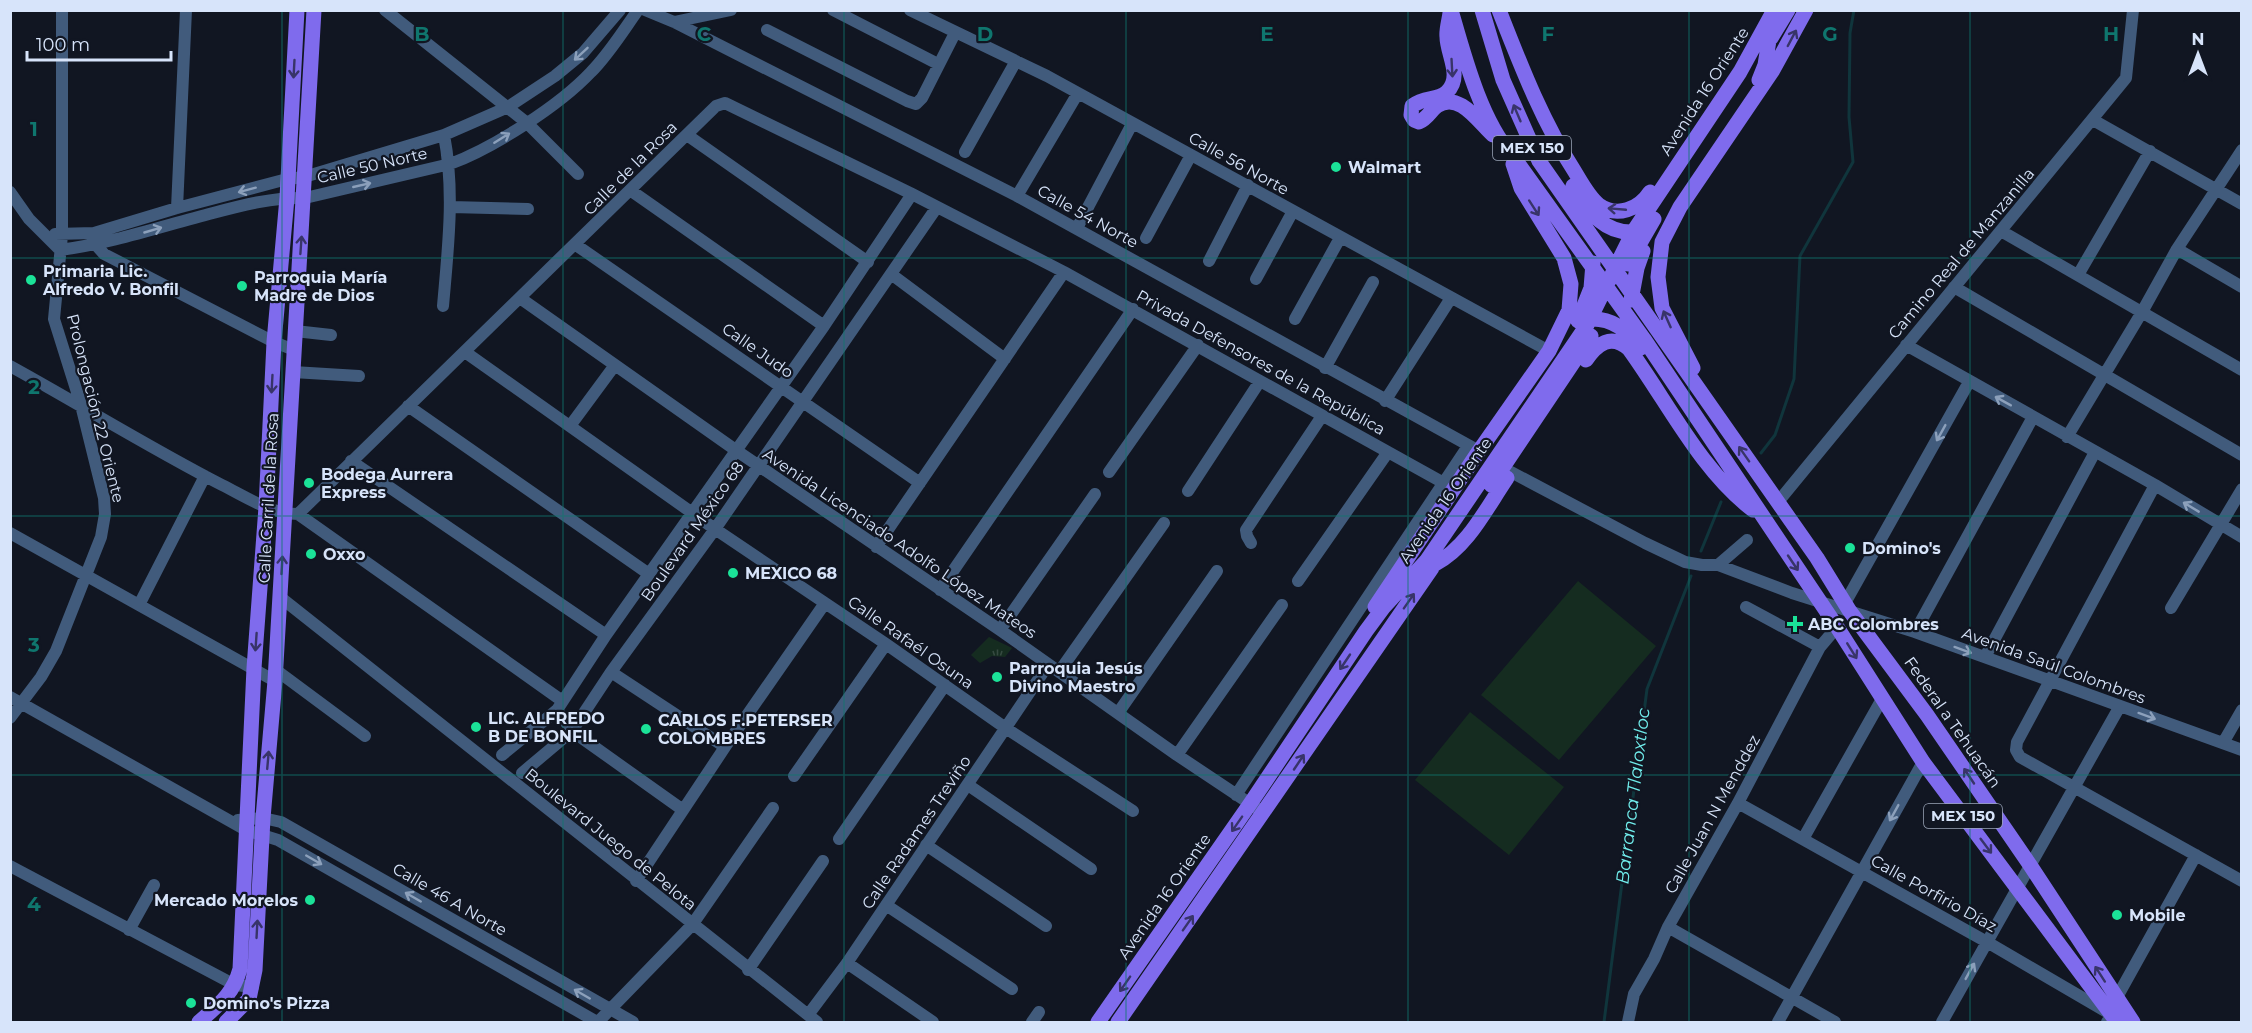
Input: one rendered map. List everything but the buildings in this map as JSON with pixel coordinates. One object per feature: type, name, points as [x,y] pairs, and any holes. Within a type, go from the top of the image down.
[{"type":"main road","name":"Calle Carril de la Rosa","points":[[233,990],[240,969],[241,823],[266,507],[274,342],[287,198],[297,10]]},
{"type":"main road","name":"Calle Carril de la Rosa","points":[[253,987],[262,826],[280,597],[291,514],[294,350],[305,198],[304,177],[314,10]]},
{"type":"main road","name":"MEX 150","points":[[1451,10],[1476,88],[1499,141],[1512,155],[1632,321],[1837,627],[1923,762],[2112,1020]]},
{"type":"main road","points":[[1451,10],[1446,38],[1454,72],[1452,84],[1447,92],[1436,98],[1420,99],[1412,106],[1411,115],[1419,122],[1426,119],[1437,106],[1445,103],[1467,107],[1499,141]]},
{"type":"main road","name":"MEX 150","points":[[1485,10],[1486,30],[1503,80],[1527,137],[1539,161],[1617,274]]},
{"type":"main road","points":[[1485,10],[1543,135],[1588,210],[1604,225],[1640,230]]},
{"type":"main road","points":[[1499,10],[1532,92],[1569,164],[1597,202],[1610,210],[1622,211],[1639,205],[1648,196],[1752,37],[1776,14]]},
{"type":"main road","points":[[1699,391],[1692,364],[1662,308],[1658,277],[1662,242],[1680,207],[1773,70],[1806,10]]},
{"type":"main road","points":[[1632,321],[1632,295],[1637,268],[1644,250],[1756,86],[1765,65],[1767,46],[1776,14]]},
{"type":"main road","name":"Avenida 16 Oriente","points":[[1118,1023],[1264,813],[1432,563],[1504,465],[1609,291],[1640,230],[1776,14]]},
{"type":"main road","name":"Avenida 16 Oriente","points":[[1640,230],[1754,69],[1767,46]]},
{"type":"main road","points":[[1366,631],[1380,596],[1473,449],[1507,426],[1553,344],[1569,310],[1571,292],[1569,275],[1559,249],[1521,188],[1513,167],[1512,155]]},
{"type":"main road","points":[[1586,230],[1593,267],[1589,296],[1590,320]]},
{"type":"main road","name":"Federal a Tehuacán","points":[[1617,274],[1817,558],[1847,607],[1928,715],[2030,865],[2133,1023]]},
{"type":"main road","points":[[1553,344],[1590,320],[1618,326],[1639,346],[1715,457],[1759,511]]},
{"type":"main road","name":"Avenida 16 Oriente","points":[[1098,1023],[1250,804],[1366,631],[1383,608],[1412,578],[1432,563],[1507,426],[1590,320]]},
{"type":"main road","points":[[1432,563],[1450,555],[1461,544],[1594,348],[1603,343],[1614,342],[1629,350],[1718,475],[1742,501],[1785,526],[1817,558]]},
{"type":"main road","points":[[1837,627],[1847,625],[1868,633]]},
{"type":"main road","points":[[217,1006],[228,1022],[249,999],[253,987]]},
{"type":"main road","points":[[200,1023],[233,990],[250,1023]]},
{"type":"street","name":"Prolongación 22 Oriente","points":[[10,718],[16,700],[41,677],[56,651],[101,537],[105,514],[104,498],[81,405],[54,318],[62,235],[62,10]]},
{"type":"street","points":[[177,208],[186,10]]},
{"type":"street","points":[[385,10],[527,123],[578,174]]},
{"type":"street","name":"Calle 50 Norte","points":[[60,250],[177,208],[287,179],[304,177],[444,135],[508,107],[555,76],[583,53],[620,10]]},
{"type":"street","name":"Calle 50 Norte","points":[[44,234],[95,239],[239,206],[287,198],[305,198],[450,164],[471,156],[527,123],[573,89],[591,73],[638,10]]},
{"type":"street","name":"Calle 54 Norte","points":[[645,10],[674,22],[1017,196],[1473,449]]},
{"type":"street","points":[[674,22],[731,10]]},
{"type":"street","points":[[833,10],[938,64]]},
{"type":"street","name":"Calle 56 Norte","points":[[910,10],[1078,93],[1451,298],[1553,344]]},
{"type":"street","name":"Camino Real de Manzanilla","points":[[1778,502],[2126,78],[2133,10]]},
{"type":"street","points":[[767,30],[916,104],[922,98],[955,33]]},
{"type":"street","points":[[965,152],[1016,61]]},
{"type":"street","points":[[1017,196],[1078,93]]},
{"type":"street","name":"Calle de la Rosa","points":[[291,514],[351,462],[716,106],[725,104],[912,194],[1064,272]]},
{"type":"street","points":[[2093,120],[2241,204]]},
{"type":"street","points":[[1077,228],[1132,124]]},
{"type":"street","points":[[443,306],[452,207],[450,164],[444,135]]},
{"type":"street","points":[[687,135],[868,262]]},
{"type":"street","points":[[2067,436],[2177,249],[2241,150]]},
{"type":"street","points":[[2078,275],[2150,151]]},
{"type":"street","points":[[1146,238],[1191,155]]},
{"type":"street","points":[[1209,261],[1248,185]]},
{"type":"street","points":[[630,190],[824,326]]},
{"type":"street","points":[[10,192],[20,208],[60,250]]},
{"type":"street","name":"Boulevard México 68","points":[[502,755],[559,705],[824,326],[912,194]]},
{"type":"street","points":[[452,207],[528,209]]},
{"type":"street","name":"Boulevard México 68","points":[[522,772],[572,731],[611,672],[759,466],[937,207]]},
{"type":"street","points":[[1256,279],[1293,211]]},
{"type":"street","points":[[2001,231],[2241,370]]},
{"type":"street","points":[[1296,319],[1340,238]]},
{"type":"street","points":[[95,239],[104,254],[274,342],[294,350]]},
{"type":"street","name":"Calle Judo","points":[[576,244],[920,483]]},
{"type":"street","points":[[2177,249],[2241,287]]},
{"type":"street","points":[[876,547],[1064,272]]},
{"type":"street","name":"Privada Defensores de la República","points":[[1064,272],[1442,482]]},
{"type":"street","points":[[891,274],[1005,359]]},
{"type":"street","points":[[1325,368],[1373,282]]},
{"type":"street","points":[[1954,287],[2241,455]]},
{"type":"street","name":"Avenida Licenciado Adolfo López Mateos","points":[[520,298],[737,451],[1264,813]]},
{"type":"street","points":[[1385,401],[1451,298]]},
{"type":"street","points":[[940,590],[1132,309]]},
{"type":"street","points":[[295,331],[331,335]]},
{"type":"street","points":[[1109,472],[1198,345]]},
{"type":"street","points":[[1906,345],[2155,485],[2241,537]]},
{"type":"street","name":"Calle Rafaél Osuna","points":[[465,352],[715,529],[1007,729],[1133,811]]},
{"type":"street","points":[[10,366],[205,476],[266,507],[291,514],[559,705],[572,731],[683,810]]},
{"type":"street","points":[[570,426],[615,366]]},
{"type":"street","points":[[293,372],[359,376]]},
{"type":"street","points":[[1188,491],[1260,381]]},
{"type":"street","points":[[1847,607],[1969,382]]},
{"type":"street","points":[[408,406],[649,574]]},
{"type":"street","points":[[1251,543],[1246,530],[1322,416]]},
{"type":"street","points":[[1915,632],[2033,417]]},
{"type":"street","points":[[1236,795],[1442,482],[1473,449]]},
{"type":"street","points":[[1298,581],[1388,452]]},
{"type":"street","points":[[1985,657],[2095,452]]},
{"type":"street","points":[[351,462],[606,635]]},
{"type":"street","name":"Avenida Saúl Colombres","points":[[1511,472],[1685,562],[1718,565],[1820,602],[1847,607],[2241,750]]},
{"type":"street","points":[[139,605],[205,476]]},
{"type":"street","points":[[2155,485],[2049,680],[2017,742],[2016,750],[2020,757],[2241,881]]},
{"type":"street","points":[[2171,608],[2222,525],[2241,489]]},
{"type":"street","points":[[1000,630],[1095,494]]},
{"type":"street","name":"Calle Radames Treviño","points":[[813,1019],[847,963],[1007,729],[1164,523]]},
{"type":"street","points":[[10,532],[254,668],[275,676],[365,736]]},
{"type":"street","points":[[1718,565],[1747,540]]},
{"type":"street","points":[[1118,713],[1217,571]]},
{"type":"street","name":"Boulevard Juego de Pelota","points":[[280,597],[748,970],[813,1019]]},
{"type":"street","points":[[636,881],[825,603]]},
{"type":"street","points":[[1177,755],[1282,605]]},
{"type":"street","points":[[1746,607],[1820,647]]},
{"type":"street","name":"Calle Juan N Menddez","points":[[1628,1023],[1634,994],[1668,927],[1738,803],[1820,647],[1837,627]]},
{"type":"street","points":[[794,776],[886,644]]},
{"type":"street","points":[[611,672],[725,747]]},
{"type":"street","points":[[839,839],[945,685]]},
{"type":"street","points":[[1803,840],[1882,699]]},
{"type":"street","points":[[16,700],[241,823]]},
{"type":"street","points":[[1942,1023],[2120,706]]},
{"type":"street","points":[[2223,743],[2241,710]]},
{"type":"street","points":[[1778,1023],[1923,762]]},
{"type":"street","points":[[968,785],[1091,869]]},
{"type":"street","name":"Calle Porfirio Díaz","points":[[1738,803],[1987,942],[2112,1020]]},
{"type":"street","points":[[598,1023],[692,925],[773,808]]},
{"type":"street","name":"Calle 46 A Norte","points":[[241,823],[262,826],[280,822],[633,1023]]},
{"type":"street","name":"Calle 46 A Norte","points":[[262,826],[278,840],[598,1023]]},
{"type":"street","points":[[926,845],[1046,926]]},
{"type":"street","points":[[2116,999],[2196,855]]},
{"type":"street","points":[[748,970],[824,861]]},
{"type":"street","points":[[10,866],[129,930],[233,990],[253,987]]},
{"type":"street","points":[[375,895],[384,881]]},
{"type":"street","points":[[129,930],[154,885]]},
{"type":"street","points":[[886,905],[1012,988]]},
{"type":"street","points":[[1668,927],[1835,1023]]},
{"type":"street","points":[[501,967],[510,953]]},
{"type":"street","points":[[847,963],[933,1023]]},
{"type":"street","points":[[1032,1023],[1039,1012]]},
{"type":"green space","points":[[1578,581],[1656,646],[1559,760],[1481,695]]},
{"type":"green space","points":[[989,637],[1012,648],[1005,657],[992,656],[980,663],[971,655]]},
{"type":"green space","points":[[1470,712],[1564,787],[1509,855],[1415,780]]},
{"type":"waterway","name":"Barranca Tlaloxtloc","points":[[1761,453],[1775,435],[1794,379],[1800,256],[1853,162],[1849,117],[1850,33],[1854,10]]},
{"type":"waterway","name":"Barranca Tlaloxtloc","points":[[1701,551],[1721,502]]},
{"type":"waterway","name":"Barranca Tlaloxtloc","points":[[1604,1022],[1647,689],[1691,576]]},
{"type":"place","name":"Walmart","points":[[1336,167]]},
{"type":"place","name":"Primaria Lic. Alfredo V. Bonfil","points":[[31,280]]},
{"type":"place","name":"Parroquia María Madre de Dios","points":[[242,286]]},
{"type":"place","name":"Bodega Aurrera Express","points":[[309,483]]},
{"type":"place","name":"Domino's","points":[[1850,548]]},
{"type":"place","name":"Oxxo","points":[[311,554]]},
{"type":"place","name":"MEXICO 68","points":[[733,573]]},
{"type":"place","name":"ABC Colombres","points":[[1795,624]]},
{"type":"place","name":"Parroquia Jesús Divino Maestro","points":[[997,677]]},
{"type":"place","name":"LIC. ALFREDO B DE BONFIL","points":[[476,727]]},
{"type":"place","name":"CARLOS F.PETERSER COLOMBRES","points":[[646,729]]},
{"type":"place","name":"Mercado Morelos","points":[[310,900]]},
{"type":"place","name":"Mobile","points":[[2117,915]]},
{"type":"place","name":"Domino's Pizza","points":[[191,1003]]}]
